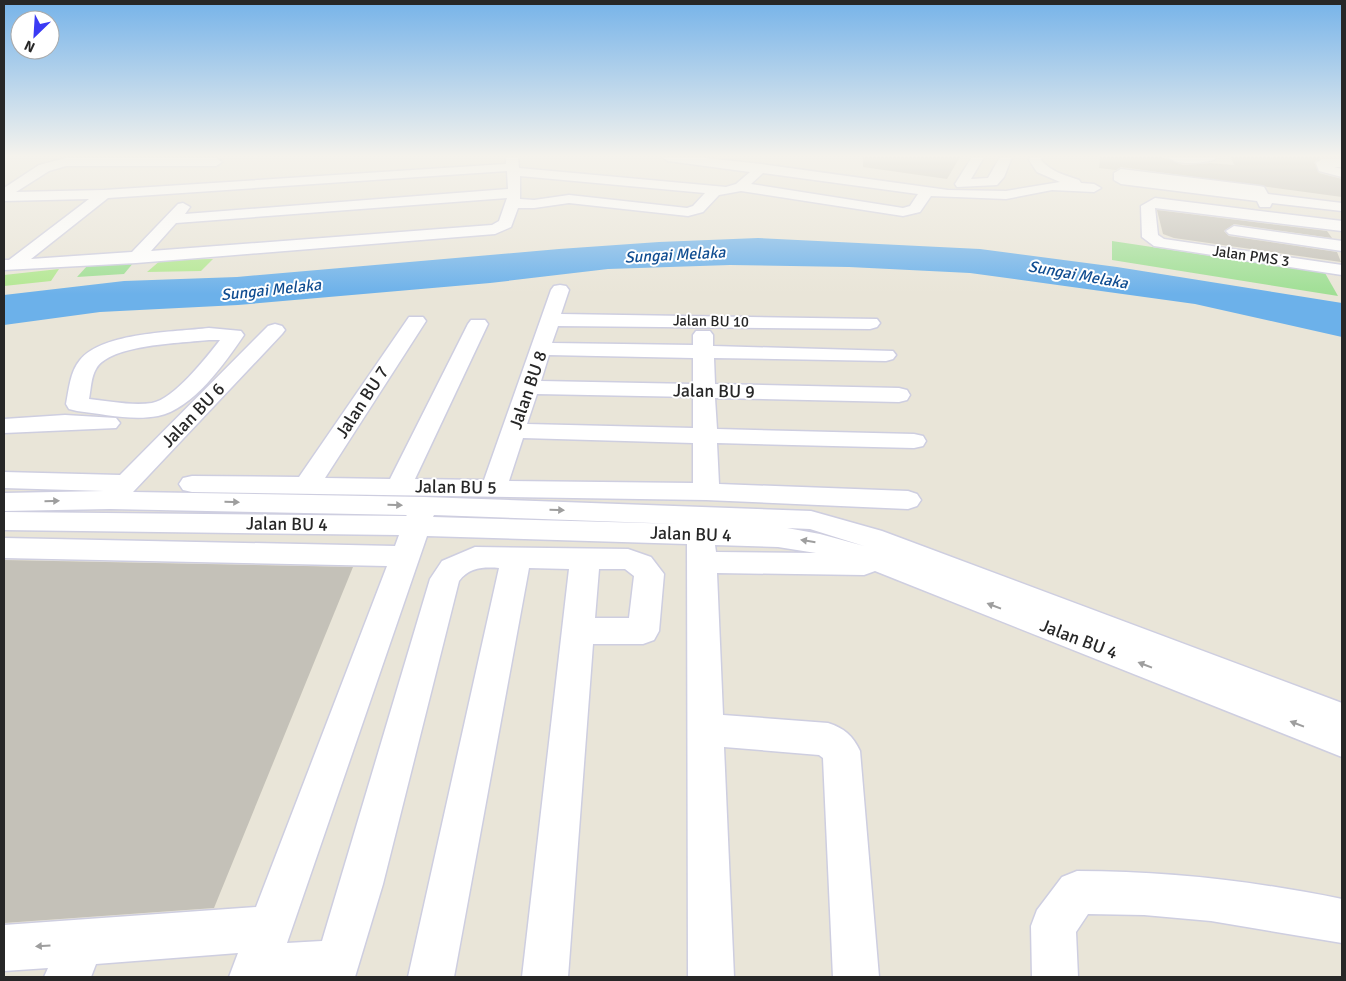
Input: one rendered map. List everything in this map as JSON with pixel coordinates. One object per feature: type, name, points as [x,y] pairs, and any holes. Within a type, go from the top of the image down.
[{"type":"street","points":[[8,265],[92,203]]},
{"type":"street","points":[[136,258],[188,203]]},
{"type":"street","points":[[172,219],[436,203]]},
{"type":"street","points":[[8,265],[136,258],[486,230],[506,224],[513,203]]},
{"type":"street","points":[[530,203],[543,203]]},
{"type":"street","points":[[604,203],[688,212],[698,208],[703,203]]},
{"type":"street","points":[[843,203],[903,212],[915,209],[919,203]]},
{"type":"street","name":"Jalan PMS 3","points":[[1154,203],[1148,206],[1155,219],[1150,237],[1160,243],[1342,270]]},
{"type":"street","name":"Jalan PMS 3","points":[[1164,203],[1342,218]]},
{"type":"street","points":[[1217,203],[1342,218]]},
{"type":"street","points":[[1279,203],[1305,206],[1342,218]]},
{"type":"street","points":[[1217,228],[1342,246]]},
{"type":"street","name":"Jalan BU 8","points":[[494,488],[552,320],[560,290]]},
{"type":"street","name":"Jalan BU 10","points":[[552,320],[870,323]]},
{"type":"street","name":"Jalan BU 7","points":[[308,484],[416,321]]},
{"type":"street","points":[[703,321],[706,492]]},
{"type":"street","name":"Jalan BU 6","points":[[118,492],[276,330]]},
{"type":"street","points":[[208,368],[222,354],[234,335],[209,334],[114,348],[93,357],[87,365],[77,404],[158,409],[174,402],[208,368],[238,368]]},
{"type":"street","points":[[542,349],[886,355]]},
{"type":"street","name":"Jalan BU 9","points":[[528,387],[899,395]]},
{"type":"street","points":[[4,426],[65,422],[183,425]]},
{"type":"street","points":[[514,431],[914,441]]},
{"type":"street","name":"Jalan BU 5","points":[[4,480],[118,492],[308,484],[706,492],[908,500]]},
{"type":"street","name":"Jalan BU 4","points":[[4,502],[118,492],[415,529],[702,548],[778,537],[810,541],[843,548],[887,564],[1342,741]]},
{"type":"street","name":"Jalan BU 4","points":[[4,522],[415,529],[811,520],[872,538],[1342,718]]},
{"type":"street","points":[[4,548],[415,529],[259,958]]},
{"type":"street","points":[[702,548],[711,977]]},
{"type":"street","points":[[4,948],[75,960],[259,958],[336,970],[362,884],[445,579],[452,569],[475,557],[628,559],[641,564],[649,574],[643,631],[578,631]]},
{"type":"street","points":[[431,977],[516,558]]},
{"type":"street","points":[[545,977],[585,558]]},
{"type":"street","points":[[706,730],[828,739],[841,751],[856,977]]},
{"type":"street","points":[[1055,977],[1053,926],[1077,892],[1126,891],[1276,906],[1342,921]]},
{"type":"lane","points":[[399,486],[478,324]]},
{"type":"green space","points":[[1112,241],[1325,273],[1338,296],[1112,260]]},
{"type":"green space","points":[[213,259],[201,271],[147,272],[161,260]]},
{"type":"green space","points":[[134,262],[124,274],[77,277],[88,265]]},
{"type":"green space","points":[[59,269],[51,281],[4,286],[4,275]]},
{"type":"water","name":"Sungai Melaka","points":[[758,238],[980,249],[1117,267],[1342,303],[1342,337],[1195,304],[970,273],[849,267],[730,265],[608,269],[490,283],[238,305],[100,312],[4,325],[4,295],[124,281],[237,277],[559,249]]},
{"type":"building","points":[[1157,210],[1327,231],[1332,238],[1234,224],[1224,231],[1229,236],[1337,252],[1341,262],[1174,238],[1163,234]]},
{"type":"building","points":[[4,560],[353,567],[214,908],[4,923]]}]
